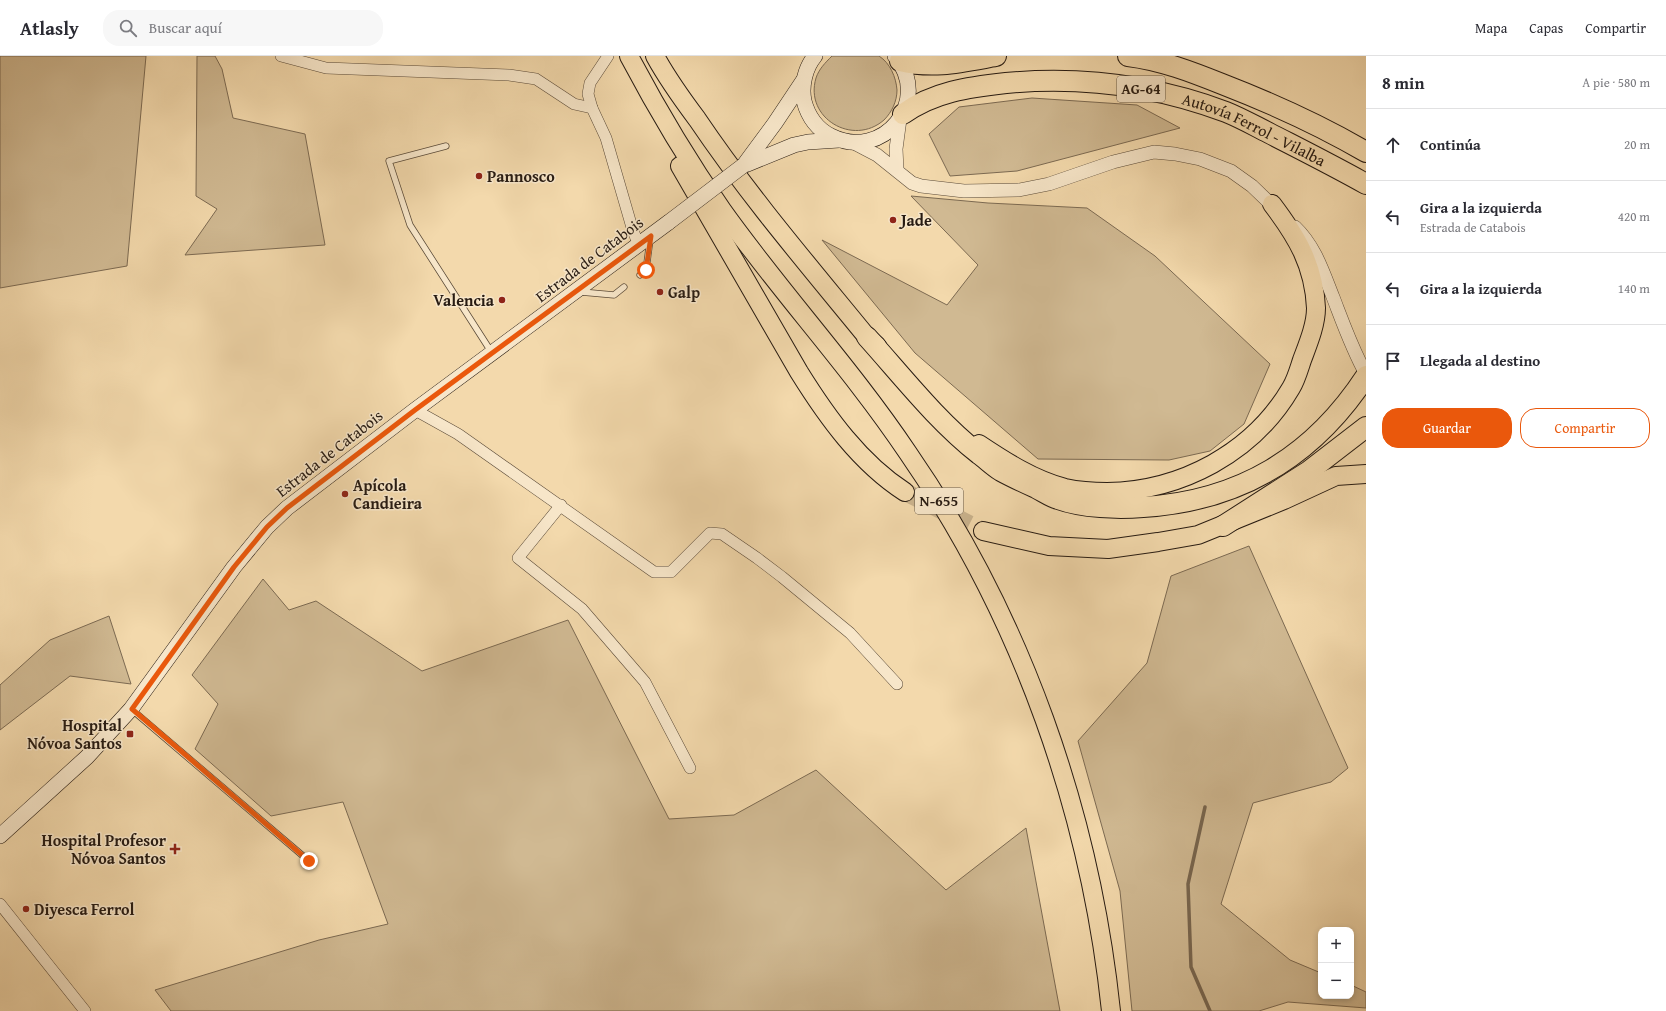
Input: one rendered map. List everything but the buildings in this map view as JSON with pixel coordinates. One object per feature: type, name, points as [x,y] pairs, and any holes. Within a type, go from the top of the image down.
[{"type":"highway","points":[[628,56],[636,86],[661,133],[818,402],[846,439],[890,482],[905,492]]},
{"type":"highway","name":"N-655","points":[[628,56],[656,107],[684,153],[723,211],[858,384],[909,453],[958,531],[999,610],[1032,685],[1053,742],[1072,804],[1091,882],[1102,942],[1111,1011]]},
{"type":"highway","points":[[655,56],[714,144],[769,218],[868,337],[944,422],[971,447],[1000,470],[1058,499],[1092,506],[1125,508],[1159,506],[1204,497],[1252,480],[1281,464],[1315,439],[1352,398],[1366,375]]},
{"type":"highway","points":[[898,59],[918,65],[935,66],[996,56]]},
{"type":"highway","name":"Autovía Ferrol - Vilalba","points":[[1128,56],[1149,59],[1259,98],[1339,136],[1366,152]]},
{"type":"highway","name":"Autovía Ferrol - Vilalba","points":[[901,117],[916,105],[941,94],[990,85],[1029,81],[1099,82],[1160,92],[1227,112],[1366,184]]},
{"type":"highway","points":[[868,337],[950,419],[979,444],[1008,463],[1037,478],[1066,488],[1102,492],[1139,490],[1164,485],[1185,478],[1225,458],[1242,445],[1271,416],[1292,388],[1310,339],[1316,309],[1313,284],[1307,261],[1292,231],[1272,204]]},
{"type":"highway","points":[[1223,526],[1309,471],[1366,427]]},
{"type":"highway","points":[[983,531],[1049,546],[1108,548],[1198,536],[1336,476],[1366,474]]},
{"type":"main road","points":[[815,56],[808,68],[804,80],[803,95],[807,110],[814,123],[826,134],[846,142]]},
{"type":"main road","points":[[744,165],[794,145],[808,142],[867,142],[880,137],[891,130],[901,117],[907,101],[908,87],[906,74],[898,59]]},
{"type":"main road","points":[[744,165],[804,80]]},
{"type":"main road","name":"Estrada de Catabois","points":[[0,836],[87,757],[132,709],[234,567],[267,527],[304,494],[744,165]]},
{"type":"street","points":[[281,56],[326,68],[509,75],[536,79],[574,104],[592,108]]},
{"type":"street","points":[[608,56],[590,83],[588,94],[592,108],[606,138],[634,231],[645,240]]},
{"type":"street","points":[[897,170],[896,149],[901,117]]},
{"type":"street","points":[[846,142],[878,155],[912,182],[921,186],[964,191],[1019,190],[1049,184],[1113,162],[1154,152],[1200,159],[1231,171],[1252,186],[1303,234],[1322,266],[1354,354],[1366,375]]},
{"type":"street","points":[[415,410],[458,434],[561,505],[654,572],[671,572],[710,532],[722,534],[782,577],[850,633],[897,684]]},
{"type":"street","points":[[561,505],[518,558],[582,609],[645,682],[690,768]]},
{"type":"street","points":[[0,904],[85,1011]]},
{"type":"lane","points":[[446,146],[389,161],[410,225],[492,353]]},
{"type":"lane","points":[[640,275],[646,270],[645,240]]},
{"type":"lane","points":[[576,291],[614,295],[624,287]]},
{"type":"lane","points":[[132,709],[309,861]]},
{"type":"shaded area","points":[[0,56],[146,56],[127,266],[0,288]]},
{"type":"shaded area","points":[[197,56],[215,56],[222,69],[233,118],[305,134],[325,245],[185,255],[217,209],[196,196]]},
{"type":"shaded area","points":[[832,56],[879,56],[886,62],[894,75],[897,90],[894,106],[884,120],[872,128],[859,130],[846,129],[834,124],[824,116],[817,105],[814,92],[817,75]]},
{"type":"shaded area","points":[[1032,98],[1137,105],[1180,128],[1017,171],[950,176],[929,134],[959,107]]},
{"type":"shaded area","points":[[911,196],[988,203],[1087,208],[1155,256],[1270,364],[1244,424],[1210,451],[1169,460],[1038,459],[915,353],[822,240],[947,305],[978,265]]},
{"type":"shaded area","points":[[1249,546],[1348,768],[1331,782],[1253,803],[1221,904],[1290,960],[1318,972],[1318,999],[1354,999],[1354,986],[1366,992],[1366,1008],[1288,1002],[1259,1011],[1132,1011],[1120,891],[1078,741],[1147,663],[1171,576]]},
{"type":"shaded area","points":[[263,579],[289,610],[316,601],[422,671],[568,620],[669,819],[734,815],[816,770],[946,890],[1026,828],[1060,1011],[171,1011],[155,990],[319,940],[388,924],[343,802],[271,816],[195,749],[218,704],[192,675]]},
{"type":"shaded area","points":[[109,616],[131,684],[70,676],[0,730],[0,685],[50,640]]},
{"type":"waterway","points":[[1205,807],[1188,884],[1191,967],[1210,1011]]},
{"type":"tunnel","points":[[905,492],[983,531]]},
{"type":"place","name":"Pannosco","points":[[479,176]]},
{"type":"place","name":"Jade","points":[[893,220]]},
{"type":"place","name":"Galp","points":[[660,292]]},
{"type":"place","name":"Valencia","points":[[502,300]]},
{"type":"place","name":"Apícola Candieira","points":[[345,494]]},
{"type":"place","name":"Hospital Nóvoa Santos","points":[[130,734]]},
{"type":"place","name":"Hospital Profesor Nóvoa Santos","points":[[175,849]]},
{"type":"place","name":"Diyesca Ferrol","points":[[26,909]]},
{"type":"route","points":[[309,861],[132,709],[234,567],[267,527],[287,508],[415,410],[651,236],[646,270]]}]
